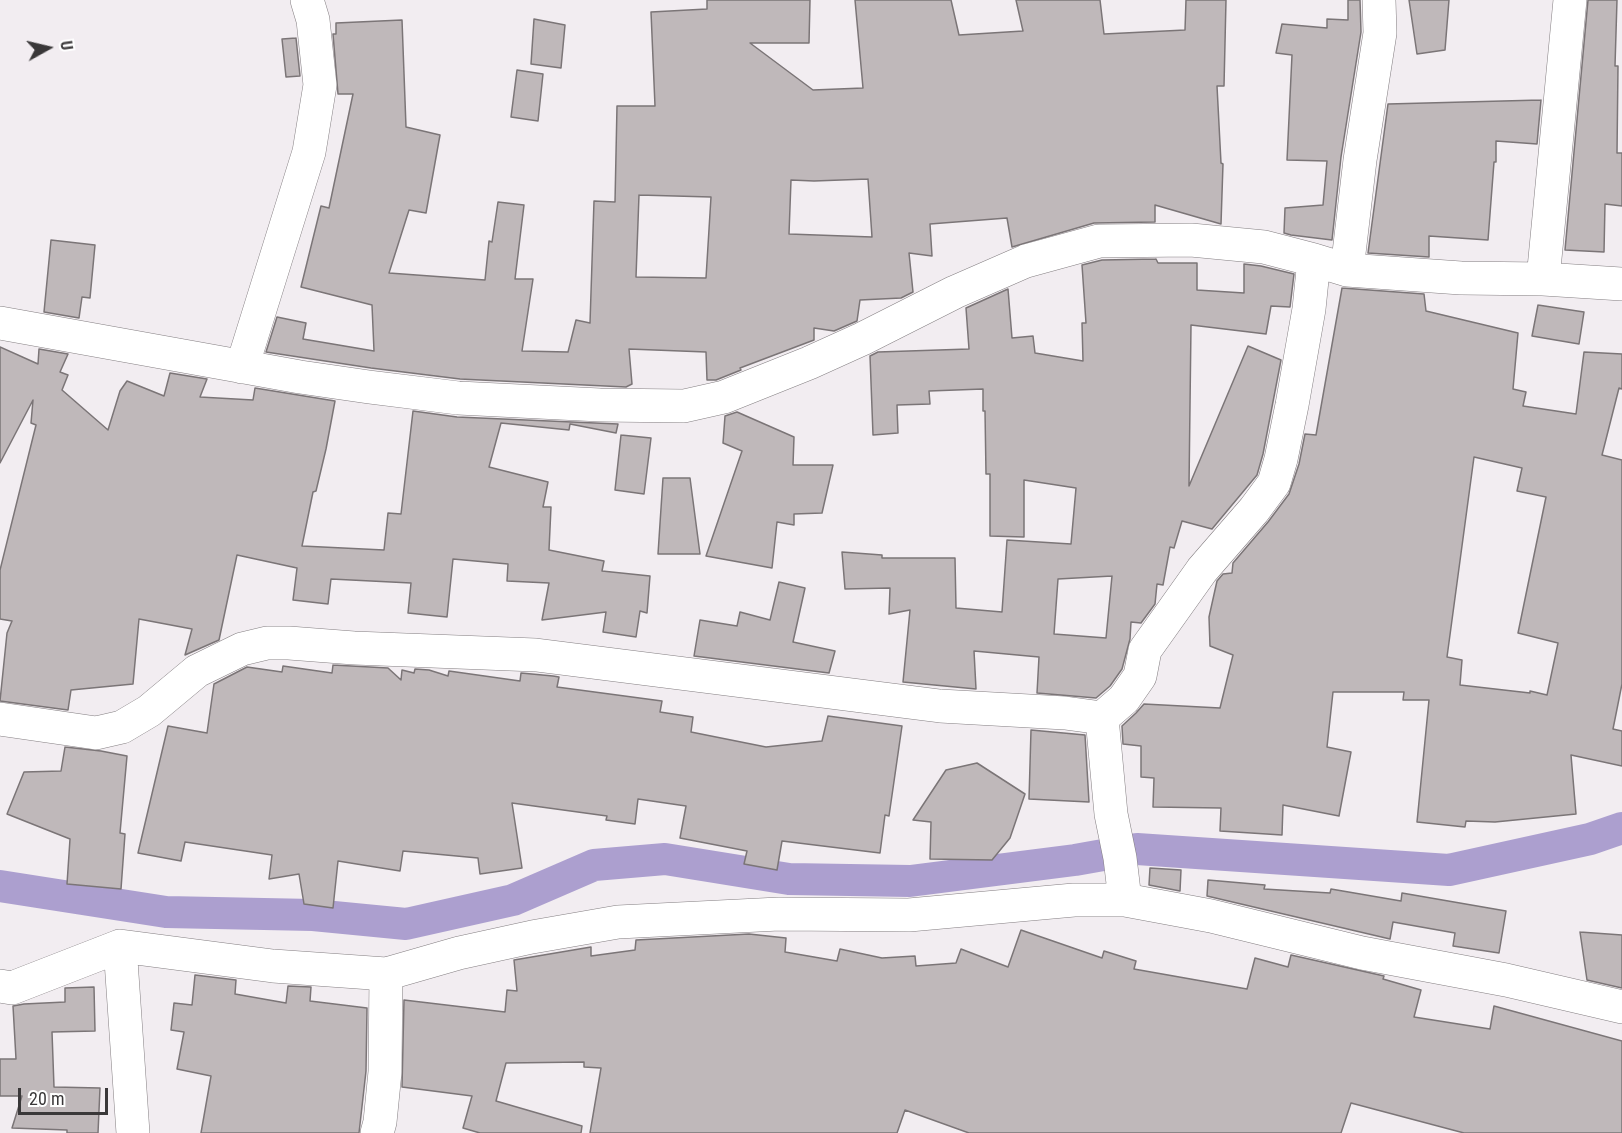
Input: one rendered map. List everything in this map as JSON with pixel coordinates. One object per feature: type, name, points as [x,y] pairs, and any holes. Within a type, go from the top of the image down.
[{"type":"street","points":[[242,367],[309,152],[320,85],[313,20],[308,0]]},
{"type":"street","points":[[1347,270],[1360,160],[1371,104],[1380,33],[1379,0]]},
{"type":"street","points":[[1543,279],[1570,0]]},
{"type":"street","points":[[0,324],[242,367],[458,398],[600,405],[684,406],[724,398],[809,363],[955,292],[1026,261],[1099,242],[1191,240],[1264,247],[1347,270],[1461,278],[1543,279],[1622,284]]},
{"type":"street","points":[[0,719],[96,733],[122,728],[149,711],[197,671],[242,649],[267,643],[536,655],[940,706],[1065,713],[1102,718],[1124,699],[1140,676],[1145,650],[1203,570],[1274,483],[1292,405],[1309,309],[1314,260]]},
{"type":"street","points":[[1102,718],[1111,814],[1120,858],[1125,900]]},
{"type":"street","points":[[0,986],[12,988],[120,946],[273,966],[386,974],[459,953],[618,922],[779,914],[909,915],[1074,900],[1125,900],[1211,916],[1362,953],[1506,980],[1622,1007]]},
{"type":"street","points":[[120,946],[133,1133]]},
{"type":"street","points":[[377,1133],[385,1072],[386,974]]},
{"type":"building","points":[[707,0],[810,0],[809,43],[750,43],[813,90],[863,88],[855,0],[951,0],[959,35],[1023,31],[1016,0],[1100,0],[1104,34],[1185,30],[1186,0],[1226,0],[1224,86],[1217,86],[1221,163],[1223,164],[1221,224],[1155,205],[1155,222],[1094,223],[1012,247],[1007,218],[930,224],[932,256],[909,253],[913,292],[901,298],[860,300],[857,321],[834,331],[814,328],[814,340],[740,368],[741,370],[716,380],[707,380],[706,352],[629,349],[632,384],[626,387],[460,379],[266,352],[277,317],[306,323],[303,339],[374,351],[372,305],[301,287],[321,206],[329,208],[353,94],[338,94],[333,34],[336,34],[336,23],[402,20],[406,127],[440,135],[426,213],[409,210],[389,273],[485,280],[489,241],[492,242],[498,202],[524,205],[515,279],[533,279],[522,351],[568,352],[576,320],[590,323],[594,201],[615,202],[617,106],[655,106],[651,12],[707,9]],"holes":[[[868,179],[872,237],[789,234],[791,180]],[[639,195],[711,197],[706,278],[636,277]]]},
{"type":"building","points":[[1348,0],[1360,0],[1361,32],[1341,157],[1332,240],[1291,235],[1284,233],[1285,208],[1323,205],[1327,161],[1287,160],[1292,55],[1276,53],[1282,24],[1327,28],[1327,19],[1348,20]]},
{"type":"building","points":[[1409,0],[1449,0],[1445,50],[1417,54]]},
{"type":"building","points":[[1588,0],[1617,0],[1615,66],[1618,66],[1617,153],[1622,153],[1622,206],[1605,204],[1604,252],[1565,250]]},
{"type":"building","points":[[534,19],[565,25],[561,68],[531,64]]},
{"type":"building","points":[[296,38],[300,76],[286,77],[282,39]]},
{"type":"building","points":[[517,70],[543,74],[538,121],[511,117]]},
{"type":"building","points":[[1541,100],[1537,144],[1496,141],[1488,240],[1429,236],[1429,257],[1368,253],[1388,104]]},
{"type":"building","points":[[51,240],[95,245],[90,298],[82,297],[79,318],[44,312]]},
{"type":"building","points":[[1156,259],[1158,263],[1197,263],[1197,290],[1244,293],[1244,264],[1294,274],[1290,307],[1271,306],[1266,334],[1191,325],[1189,486],[1248,346],[1281,360],[1257,475],[1212,529],[1182,521],[1174,548],[1170,547],[1163,585],[1157,584],[1155,604],[1141,623],[1131,622],[1130,639],[1122,669],[1110,686],[1096,698],[1037,693],[1039,657],[974,651],[976,689],[903,682],[910,610],[889,614],[890,588],[845,589],[842,552],[882,555],[882,558],[955,558],[956,608],[1002,612],[1007,540],[1071,544],[1076,488],[1024,480],[1024,537],[990,536],[990,474],[986,474],[983,389],[929,391],[930,404],[897,405],[898,433],[873,435],[870,356],[878,352],[969,349],[966,308],[1008,289],[1012,338],[1033,336],[1035,353],[1083,361],[1082,323],[1086,323],[1082,265],[1102,260]],"holes":[[[1112,576],[1106,638],[1054,634],[1058,579]]]},
{"type":"building","points":[[1342,288],[1424,294],[1426,311],[1518,333],[1513,389],[1526,392],[1523,406],[1576,414],[1584,352],[1622,354],[1622,389],[1619,388],[1602,455],[1622,460],[1622,684],[1613,729],[1622,731],[1622,766],[1571,755],[1576,814],[1495,822],[1466,821],[1465,827],[1417,822],[1429,700],[1403,700],[1404,692],[1333,692],[1327,747],[1351,752],[1339,816],[1283,805],[1282,835],[1220,831],[1221,808],[1153,807],[1154,778],[1141,777],[1141,746],[1123,744],[1122,726],[1144,704],[1220,708],[1233,655],[1210,646],[1209,617],[1217,581],[1223,574],[1232,573],[1233,563],[1289,494],[1299,464],[1305,434],[1316,435]],"holes":[[[1474,457],[1522,468],[1517,491],[1546,497],[1518,633],[1558,643],[1547,695],[1530,691],[1530,693],[1460,685],[1462,660],[1447,657]]]},
{"type":"building","points":[[1538,305],[1584,312],[1579,344],[1532,336]]},
{"type":"building","points":[[0,347],[38,364],[39,349],[68,354],[60,372],[68,375],[62,390],[108,430],[120,391],[127,381],[164,396],[170,373],[207,379],[200,397],[253,400],[255,388],[335,401],[326,449],[316,491],[313,492],[302,546],[384,550],[388,513],[401,514],[413,411],[457,417],[618,424],[616,433],[570,424],[569,430],[501,423],[489,467],[548,482],[543,507],[551,507],[549,550],[604,561],[602,571],[650,576],[647,613],[640,611],[636,637],[603,632],[606,612],[542,620],[549,583],[507,581],[508,564],[453,559],[447,617],[408,613],[411,583],[331,579],[328,604],[293,600],[297,568],[237,555],[219,640],[185,655],[192,629],[139,619],[133,684],[71,690],[68,710],[0,701],[7,633],[12,621],[0,619],[0,570],[36,425],[31,423],[33,400],[0,463]]},
{"type":"building","points":[[737,412],[794,437],[793,465],[833,465],[822,513],[794,514],[794,525],[777,522],[772,568],[706,556],[742,451],[723,443],[725,416]]},
{"type":"building","points":[[621,435],[651,438],[644,494],[615,490]]},
{"type":"building","points":[[663,478],[690,478],[700,554],[658,554]]},
{"type":"building","points":[[779,582],[805,588],[793,642],[835,651],[829,673],[694,656],[700,620],[737,626],[740,612],[770,620]]},
{"type":"building","points":[[333,665],[388,668],[401,680],[402,670],[414,673],[415,669],[429,670],[448,676],[449,671],[520,681],[521,673],[559,677],[557,687],[662,701],[660,712],[693,717],[691,732],[766,747],[822,741],[828,716],[902,726],[889,816],[885,815],[880,853],[782,841],[777,870],[744,864],[747,851],[680,838],[686,806],[638,799],[635,824],[606,820],[607,816],[512,803],[522,868],[480,874],[478,858],[403,851],[400,871],[338,861],[333,908],[304,904],[299,874],[269,879],[272,855],[185,842],[181,861],[138,853],[168,726],[207,733],[214,684],[247,667],[282,672],[283,666],[332,673]]},
{"type":"building","points":[[1031,730],[1085,735],[1089,802],[1029,799]]},
{"type":"building","points":[[65,747],[127,756],[120,833],[125,834],[121,889],[67,884],[70,839],[7,814],[24,772],[61,771]]},
{"type":"building","points":[[977,763],[1025,794],[1010,838],[992,860],[930,859],[931,822],[913,820],[946,770]]},
{"type":"building","points":[[1150,868],[1181,870],[1180,891],[1149,885]]},
{"type":"building","points":[[1208,880],[1265,885],[1264,889],[1330,893],[1331,889],[1401,901],[1402,893],[1506,911],[1499,953],[1453,946],[1455,933],[1393,922],[1390,939],[1207,896]]},
{"type":"building","points":[[1021,930],[1102,958],[1104,951],[1136,961],[1134,969],[1247,989],[1255,958],[1288,967],[1291,955],[1384,976],[1383,979],[1421,990],[1414,1017],[1490,1029],[1494,1006],[1622,1041],[1622,1133],[1464,1133],[1351,1103],[1341,1133],[969,1133],[905,1110],[897,1133],[590,1133],[601,1068],[584,1067],[584,1062],[506,1063],[496,1101],[582,1126],[581,1133],[480,1133],[463,1128],[472,1096],[402,1087],[404,1000],[505,1012],[507,990],[517,991],[514,960],[591,947],[591,956],[635,950],[636,940],[749,934],[786,938],[785,952],[837,961],[840,949],[882,958],[915,956],[916,966],[956,963],[961,949],[1008,967]]},
{"type":"building","points":[[1580,932],[1622,935],[1622,988],[1587,980]]},
{"type":"building","points":[[195,975],[236,980],[235,994],[286,1003],[288,986],[311,987],[310,1001],[367,1008],[366,1071],[359,1133],[201,1133],[211,1076],[177,1069],[184,1032],[171,1030],[174,1003],[192,1005]]},
{"type":"building","points":[[94,987],[95,1031],[52,1032],[54,1087],[100,1088],[98,1133],[12,1128],[22,1096],[0,1096],[0,1059],[16,1059],[13,1006],[65,1002],[65,988]]},
{"type":"waterway","points":[[0,886],[166,912],[313,915],[406,924],[513,900],[594,865],[665,859],[789,879],[910,881],[1075,860],[1137,849],[1449,870],[1590,839],[1622,828]]}]
